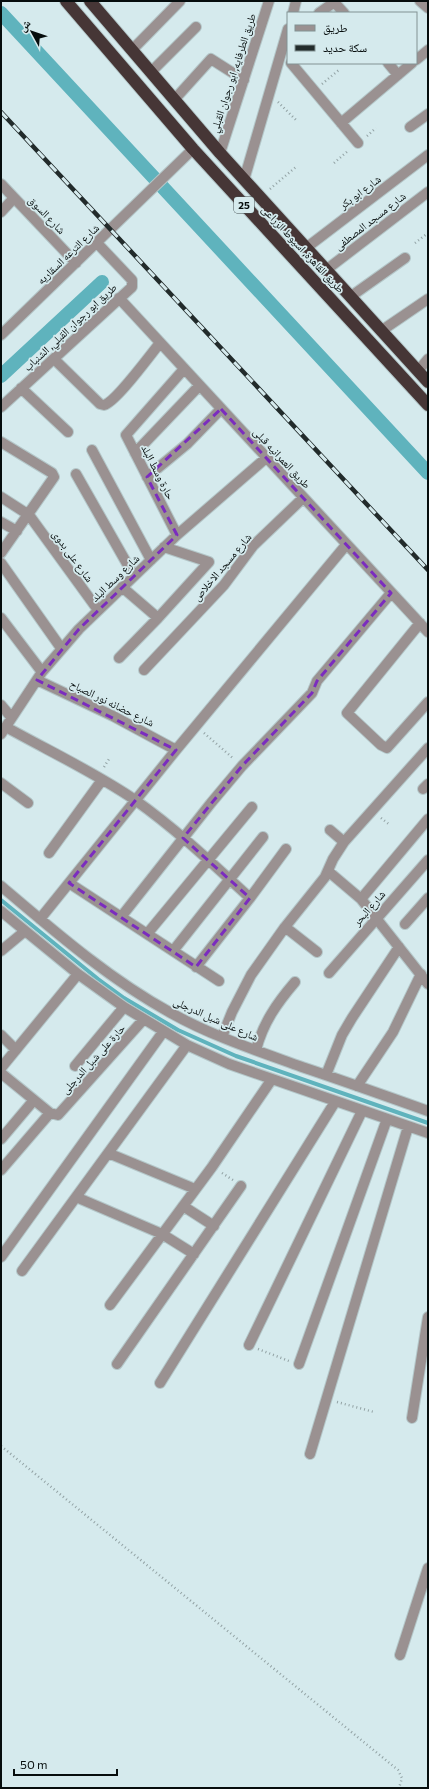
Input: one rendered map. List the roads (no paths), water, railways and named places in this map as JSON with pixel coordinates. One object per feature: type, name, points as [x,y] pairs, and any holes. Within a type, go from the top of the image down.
[{"type":"highway","name":"طريق القاهرة, اسيوط الزراعى","points":[[66,1],[193,149],[428,405]]},
{"type":"highway","name":"طريق القاهرة, اسيوط الزراعى","points":[[90,1],[220,153],[428,382]]},
{"type":"street","points":[[132,50],[180,1]]},
{"type":"street","name":"طريق الطرفايه, ابو رجوان القبلي","points":[[220,153],[269,1]]},
{"type":"street","points":[[293,12],[296,1]]},
{"type":"street","points":[[420,1],[428,8]]},
{"type":"street","points":[[320,12],[335,2],[343,12]]},
{"type":"street","points":[[151,72],[196,27]]},
{"type":"street","points":[[244,180],[269,93],[285,55],[287,33]]},
{"type":"street","points":[[417,59],[428,50]]},
{"type":"street","points":[[174,100],[211,59],[244,80]]},
{"type":"street","points":[[292,64],[358,143]]},
{"type":"street","points":[[389,64],[398,75]]},
{"type":"street","points":[[341,123],[411,64]]},
{"type":"street","points":[[410,127],[428,114]]},
{"type":"street","name":"شارع الترعه السقاريه","points":[[1,335],[193,149]]},
{"type":"street","name":"شارع ابو بكر","points":[[306,248],[428,155]]},
{"type":"street","name":"شارع السوق","points":[[1,184],[76,263]]},
{"type":"street","name":"شارع مسجد المصطفى","points":[[326,270],[428,192]]},
{"type":"street","points":[[1,212],[14,198]]},
{"type":"street","name":"طريق ابو رجوان القبلي, الشنباب","points":[[1,407],[132,286],[132,280],[97,243]]},
{"type":"street","points":[[350,297],[405,258]]},
{"type":"street","name":"طريق العمرانيه قبلى","points":[[119,298],[428,632]]},
{"type":"street","points":[[381,331],[428,299]]},
{"type":"street","points":[[54,359],[100,404],[104,405],[109,403],[119,392],[160,343]]},
{"type":"street","points":[[418,371],[428,359]]},
{"type":"street","name":"حارة وسط البلد","points":[[177,535],[126,435],[184,369]]},
{"type":"street","points":[[134,453],[200,386]]},
{"type":"street","points":[[21,388],[68,432]]},
{"type":"street","points":[[147,477],[186,444],[221,409]]},
{"type":"street","points":[[1,442],[54,475],[53,479],[29,515],[1,553]]},
{"type":"street","points":[[92,450],[151,560]]},
{"type":"street","name":"شارع وسط البلد","points":[[3,730],[39,676],[62,648],[98,610],[177,535],[266,458]]},
{"type":"street","points":[[76,474],[134,576]]},
{"type":"street","points":[[1,497],[29,515]]},
{"type":"street","name":"شارع مسجد الاخلاص","points":[[144,670],[220,589],[253,546],[303,498]]},
{"type":"street","name":"شارع على بدوى","points":[[29,515],[98,610]]},
{"type":"street","points":[[1,522],[17,531]]},
{"type":"street","points":[[40,919],[135,800],[346,545]]},
{"type":"street","points":[[119,658],[209,562],[164,547]]},
{"type":"street","points":[[1,563],[62,648]]},
{"type":"street","points":[[122,587],[158,618]]},
{"type":"street","points":[[121,917],[242,766],[312,693],[317,681],[391,593]]},
{"type":"street","points":[[1,618],[39,676]]},
{"type":"street","points":[[420,623],[347,713],[381,745],[388,748],[428,702]]},
{"type":"street","name":"شارع حضانه نور الصباح","points":[[39,676],[176,750]]},
{"type":"street","points":[[1,705],[11,718]]},
{"type":"street","points":[[3,730],[102,780],[135,800],[183,838],[250,898]]},
{"type":"street","points":[[222,1037],[232,1012],[251,975],[328,872],[333,859],[344,842],[428,748]]},
{"type":"street","points":[[49,853],[102,780]]},
{"type":"street","points":[[1,783],[28,803]]},
{"type":"street","points":[[147,934],[252,807]]},
{"type":"street","points":[[361,900],[428,819]]},
{"type":"street","points":[[330,830],[344,842]]},
{"type":"street","points":[[173,951],[229,878],[263,837]]},
{"type":"street","points":[[196,967],[286,849]]},
{"type":"street","name":"شارع البحر","points":[[330,973],[376,918],[428,860]]},
{"type":"street","points":[[328,872],[361,900],[428,984]]},
{"type":"street","points":[[69,883],[219,981]]},
{"type":"street","name":"شارع على شبل الدرجلى","points":[[1,886],[90,958],[148,1000],[191,1023],[256,1050],[428,1111]]},
{"type":"street","points":[[405,924],[428,898]]},
{"type":"street","points":[[1,911],[78,974],[143,1020],[187,1045],[229,1064],[428,1133]]},
{"type":"street","points":[[285,928],[317,952]]},
{"type":"street","points":[[1,951],[25,931]]},
{"type":"street","points":[[326,1075],[352,1018],[399,947]]},
{"type":"street","points":[[1,1068],[78,974]]},
{"type":"street","points":[[357,1086],[393,1032],[421,974]]},
{"type":"street","points":[[256,1050],[259,1037],[270,1013],[295,982]]},
{"type":"street","points":[[75,1066],[124,1007]]},
{"type":"street","name":"حارة على شبل الدرجلى","points":[[1,1170],[143,1020]]},
{"type":"street","points":[[1,1257],[163,1032]]},
{"type":"street","points":[[1,1035],[16,1050]]},
{"type":"street","points":[[22,1271],[187,1045]]},
{"type":"street","points":[[1,1073],[34,1100],[55,1113]]},
{"type":"street","points":[[110,1305],[212,1167],[272,1079]]},
{"type":"street","points":[[1,1139],[34,1100]]},
{"type":"street","points":[[160,1383],[335,1102]]},
{"type":"street","points":[[249,1345],[362,1111]]},
{"type":"street","points":[[299,1364],[387,1119]]},
{"type":"street","points":[[310,1454],[408,1126]]},
{"type":"street","points":[[108,1153],[195,1189]]},
{"type":"street","points":[[117,1364],[241,1186]]},
{"type":"street","points":[[76,1197],[162,1234],[194,1254]]},
{"type":"street","points":[[183,1206],[214,1226]]},
{"type":"street","points":[[412,1418],[427,1339],[428,1317]]},
{"type":"street","points":[[400,1655],[428,1568]]},
{"type":"waterway","points":[[1,13],[428,473]]},
{"type":"waterway","points":[[1,376],[102,282]]},
{"type":"waterway","points":[[1,900],[98,979],[124,998],[178,1030],[236,1056],[428,1123]]},
{"type":"railway","points":[[1,112],[428,570]]}]
